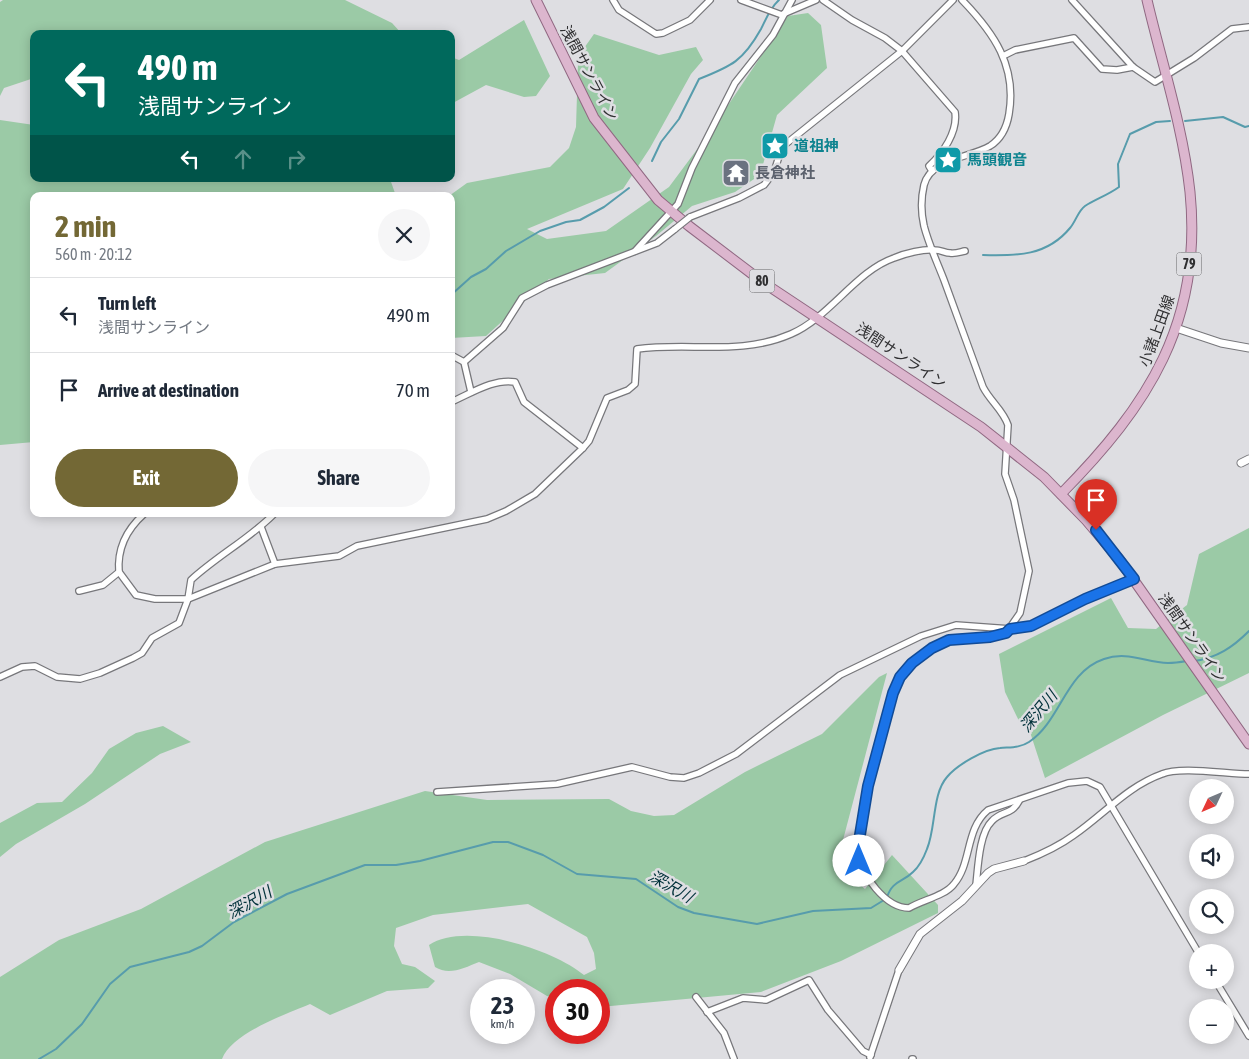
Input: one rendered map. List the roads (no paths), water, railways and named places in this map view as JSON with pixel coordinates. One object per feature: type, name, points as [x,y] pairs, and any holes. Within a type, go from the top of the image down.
[{"type":"main road","name":"浅間サンライン","points":[[536,0],[594,118],[645,185],[672,213],[764,283],[818,317],[1007,446],[1061,494],[1105,541],[1141,588],[1249,744]]},
{"type":"main road","name":"小諸上田線","points":[[1061,494],[1110,442],[1134,412],[1161,366],[1176,328],[1187,283],[1191,217],[1186,166],[1147,0]]},
{"type":"street","points":[[613,0],[619,10],[656,34],[663,33],[690,20],[710,0]]},
{"type":"street","points":[[741,0],[782,15],[816,0]]},
{"type":"street","points":[[636,251],[672,213],[735,83],[773,35],[782,15],[792,0]]},
{"type":"street","points":[[823,0],[902,51],[955,112],[954,128],[940,156],[929,166],[932,171]]},
{"type":"street","points":[[464,362],[503,328],[522,298],[547,285],[657,243],[690,217],[739,198],[764,185],[774,172],[782,147],[902,51],[953,0]]},
{"type":"street","points":[[962,0],[979,18],[1003,56],[1011,79],[1012,94],[1007,124],[1001,135],[990,146],[932,171],[924,185],[922,211],[924,226],[932,250],[983,387],[988,397],[1006,418],[1008,425],[1005,474],[1014,500],[1029,571],[1020,613],[1006,633],[990,637],[949,640],[932,648],[912,663],[900,677],[893,693],[868,786],[857,853],[863,871],[891,903],[902,908],[910,908],[954,886],[962,873],[978,818],[988,810],[1019,801],[1068,782],[1087,781],[1100,788],[1193,944]]},
{"type":"street","points":[[1072,0],[1106,35],[1132,67],[1155,82],[1232,29],[1249,27]]},
{"type":"street","points":[[1003,56],[1015,50],[1074,38],[1102,69],[1132,67]]},
{"type":"street","points":[[142,517],[123,540],[118,562],[118,572],[136,595],[156,599],[188,599],[275,564],[339,556],[357,546],[487,519],[506,511],[535,494],[583,448],[589,441],[607,398],[628,390],[635,384],[637,349],[697,345],[722,348],[751,346],[791,334],[818,317],[877,266],[894,258],[932,250],[949,254],[965,251]]},
{"type":"street","points":[[1176,328],[1220,343],[1249,348]]},
{"type":"street","points":[[455,357],[464,362],[472,392]]},
{"type":"street","points":[[455,400],[506,380],[515,382],[524,402],[583,448]]},
{"type":"street","points":[[1240,462],[1249,459]]},
{"type":"street","points":[[0,677],[22,667],[35,666],[63,678],[80,679],[100,673],[142,653],[152,638],[178,623],[188,599],[191,580],[213,560],[260,527],[271,517]]},
{"type":"street","points":[[260,527],[275,564]]},
{"type":"street","points":[[79,591],[103,586],[118,572]]},
{"type":"street","points":[[437,792],[557,784],[632,767],[670,777],[684,778],[699,773],[736,754],[840,675],[861,663],[921,636],[956,625],[1010,629],[1031,626],[1079,602],[1134,579]]},
{"type":"street","points":[[707,1012],[743,998],[766,1000],[809,980],[828,1010],[870,1057],[899,970],[920,934],[962,901],[994,869],[1048,851],[1075,835],[1110,805],[1162,773],[1174,771],[1249,774]]},
{"type":"street","points":[[976,885],[985,830],[991,821],[1015,808],[1019,801]]},
{"type":"street","points":[[1220,989],[1249,1036]]},
{"type":"street","points":[[696,997],[724,1033],[734,1059]]},
{"type":"waterway","points":[[652,161],[661,142],[679,119],[699,79],[736,61],[755,40],[771,10],[779,0]]},
{"type":"waterway","points":[[1185,121],[1223,117],[1245,127],[1249,126]]},
{"type":"waterway","points":[[983,255],[1008,255],[1031,252],[1041,249],[1061,237],[1070,228],[1085,206],[1119,187],[1118,164],[1130,134],[1156,122],[1170,121]]},
{"type":"waterway","points":[[455,291],[471,277],[486,269],[506,251],[540,231],[566,222],[580,220],[604,207],[629,188]]},
{"type":"waterway","name":"深沢川","points":[[1194,661],[1202,660],[1224,651],[1249,631]]},
{"type":"waterway","name":"深沢川","points":[[887,897],[892,887],[909,876],[922,861],[930,841],[936,802],[942,784],[957,768],[971,758],[986,751],[1019,746],[1029,742],[1049,722],[1080,674],[1091,665],[1104,659],[1120,656],[1168,663],[1187,661]]},
{"type":"waterway","name":"深沢川","points":[[39,1059],[56,1049],[82,1024],[110,984],[130,967],[189,952],[202,946],[234,922],[287,894],[365,865],[396,865],[420,861],[493,842],[508,842],[543,855],[577,874],[636,879],[678,907],[694,913],[757,924],[813,911],[871,908],[884,900]]},
{"type":"place","name":"道祖神","points":[[775,146]]},
{"type":"place","name":"馬頭観音","points":[[948,160]]},
{"type":"place","name":"長倉神社","points":[[736,173]]}]
